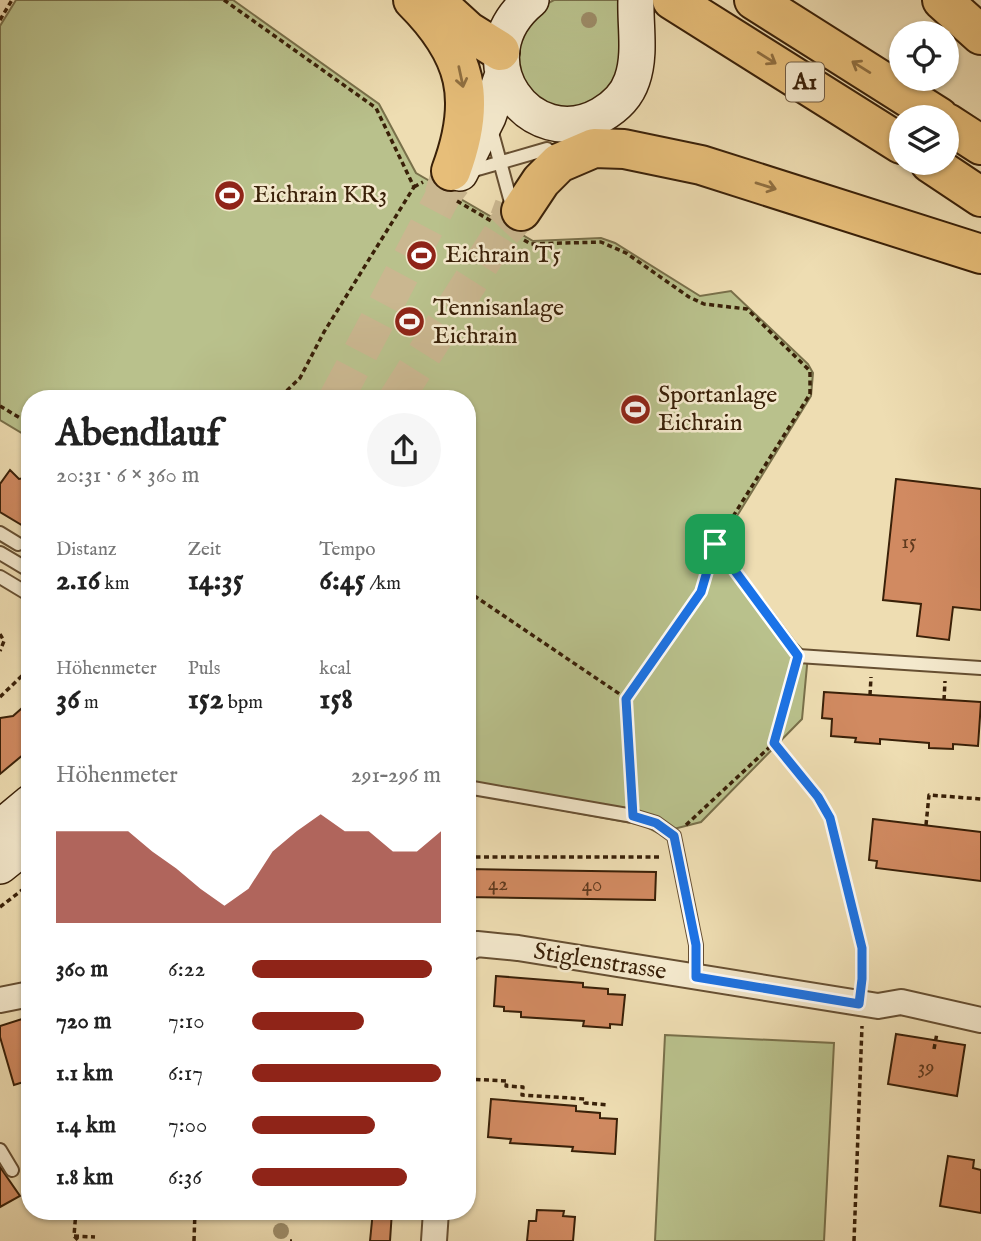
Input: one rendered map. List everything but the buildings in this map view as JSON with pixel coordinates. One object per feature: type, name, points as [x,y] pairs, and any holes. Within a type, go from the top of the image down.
[{"type":"highway","points":[[412,0],[445,36],[461,70],[466,100],[465,125],[449,183]]},
{"type":"highway","points":[[433,0],[501,62]]},
{"type":"highway","name":"A1","points":[[671,0],[889,136]]},
{"type":"highway","name":"A1","points":[[754,0],[920,105]]},
{"type":"highway","points":[[942,0],[981,36]]},
{"type":"highway","points":[[959,130],[981,145]]},
{"type":"highway","points":[[569,131],[668,149],[701,166]]},
{"type":"highway","points":[[513,220],[541,181],[559,163],[594,148],[624,149],[701,166],[981,254]]},
{"type":"highway","points":[[948,175],[981,197]]},
{"type":"main road","points":[[449,183],[488,117],[508,24],[531,0]]},
{"type":"main road","points":[[513,220],[569,131],[610,110],[623,97],[633,79],[636,58],[636,0]]},
{"type":"main road","points":[[501,62],[510,92],[524,108],[569,131]]},
{"type":"main road","points":[[0,828],[21,810]]},
{"type":"main road","points":[[0,866],[21,849]]},
{"type":"street","name":"Stiglenstrasse","points":[[476,945],[518,948],[878,1006],[901,1002],[981,1020]]},
{"type":"street","points":[[0,1000],[21,995]]},
{"type":"street","points":[[434,1241],[435,1220]]},
{"type":"lane","points":[[488,117],[513,220]]},
{"type":"lane","points":[[449,183],[569,131]]},
{"type":"lane","points":[[0,533],[18,544]]},
{"type":"lane","points":[[0,553],[21,565]]},
{"type":"lane","points":[[0,577],[21,590]]},
{"type":"lane","points":[[798,656],[981,668]]},
{"type":"lane","points":[[476,789],[633,816],[656,823],[674,836],[696,945],[696,977]]},
{"type":"lane","points":[[0,1150],[12,1170]]},
{"type":"path","points":[[0,20],[12,0]]},
{"type":"path","points":[[224,0],[376,108],[414,187]]},
{"type":"path","points":[[287,390],[300,378],[324,332],[414,187],[421,181],[449,183],[513,220],[531,244],[601,242],[626,253],[689,297],[704,304],[747,309],[810,371],[810,394],[715,544],[701,592],[626,699],[633,816]]},
{"type":"path","points":[[0,406],[21,419]]},
{"type":"path","points":[[674,836],[774,743],[798,656],[715,544]]},
{"type":"path","points":[[476,597],[626,699]]},
{"type":"path","points":[[0,634],[4,641],[0,651]]},
{"type":"path","points":[[0,697],[21,677]]},
{"type":"path","points":[[774,743],[818,797],[830,818],[862,948],[864,1004],[854,1241]]},
{"type":"path","points":[[926,825],[929,795],[981,799]]},
{"type":"path","points":[[476,857],[678,858]]},
{"type":"path","points":[[0,907],[21,891]]},
{"type":"path","points":[[934,1049],[938,1027]]},
{"type":"path","points":[[476,1079],[507,1081],[506,1086],[523,1087],[522,1096],[585,1099],[585,1103],[609,1105]]},
{"type":"path","points":[[75,1220],[74,1236],[79,1241]]},
{"type":"path","points":[[194,1241],[195,1220]]},
{"type":"path","points":[[74,1236],[94,1237]]},
{"type":"green space","name":"Sportanlage Eichrain","points":[[16,0],[233,0],[379,104],[416,173],[533,241],[601,238],[615,243],[700,296],[731,291],[808,364],[813,373],[811,396],[724,537],[728,553],[808,655],[802,719],[701,822],[658,833],[643,825],[476,795],[476,390],[21,390],[21,433],[0,420],[0,26]]},
{"type":"green space","points":[[554,0],[624,0],[625,63],[602,104],[550,111],[514,75],[522,30],[526,22]]},
{"type":"green space","points":[[665,1035],[834,1043],[824,1241],[655,1241]]},
{"type":"tunnel","points":[[443,196],[451,171]]},
{"type":"tunnel","points":[[341,390],[443,196],[460,174]]},
{"type":"tunnel","points":[[402,390],[503,230],[512,206]]},
{"type":"tunnel","points":[[503,230],[521,211]]},
{"type":"place","name":"Eichrain KR3","points":[[230,195]]},
{"type":"place","name":"Eichrain T5","points":[[422,255]]},
{"type":"place","name":"Tennisanlage Eichrain","points":[[410,322]]},
{"type":"place","name":"Sportanlage Eichrain","points":[[635,409]]},
{"type":"route","points":[[715,544],[798,656],[774,743],[818,797],[830,818],[862,948],[859,1004],[696,977],[696,945],[674,836],[656,823],[633,816],[626,699],[701,592],[715,544]]}]
